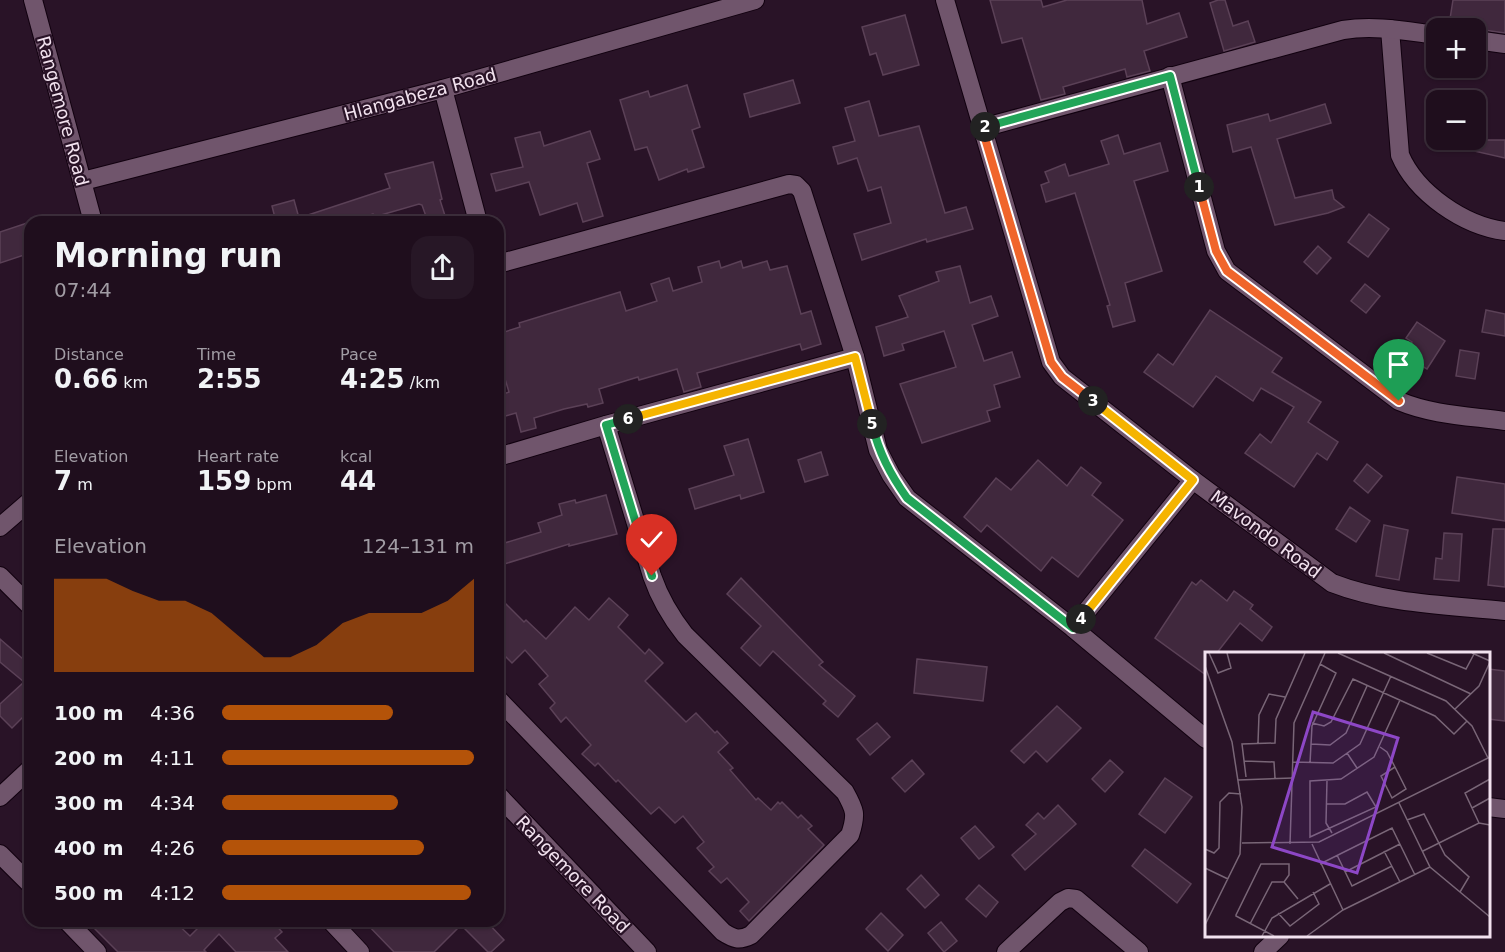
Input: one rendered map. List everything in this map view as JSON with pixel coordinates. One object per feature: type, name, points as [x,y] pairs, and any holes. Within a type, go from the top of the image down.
[{"type":"street","name":"Rangemore Road","points":[[33,0],[92,216]]},
{"type":"street","name":"Hlangabeza Road","points":[[83,181],[443,89],[755,0]]},
{"type":"street","name":"Mavondo Road","points":[[945,0],[1051,362],[1062,377],[1193,480],[1332,583],[1356,592],[1382,597],[1505,611]]},
{"type":"street","points":[[982,128],[1343,30],[1363,27],[1390,28],[1426,33]]},
{"type":"street","points":[[1390,28],[1400,155],[1405,168],[1439,202],[1480,224],[1505,231]]},
{"type":"street","points":[[1486,41],[1505,44]]},
{"type":"street","points":[[1170,76],[1216,251],[1227,271],[1399,401],[1417,409],[1505,421]]},
{"type":"street","points":[[443,89],[476,216]]},
{"type":"street","points":[[504,262],[789,184],[796,185],[802,191],[855,357],[878,450],[891,475],[907,498],[1073,628],[1205,738]]},
{"type":"street","points":[[504,455],[855,357]]},
{"type":"street","points":[[504,705],[723,932],[734,939],[744,939],[751,935],[850,835],[855,820],[854,809],[845,792],[686,635],[660,599],[606,425]]},
{"type":"street","points":[[1073,628],[1193,480]]},
{"type":"street","points":[[0,527],[24,506]]},
{"type":"street","points":[[0,576],[24,600]]},
{"type":"street","points":[[0,797],[24,775]]},
{"type":"street","name":"Rangemore Road","points":[[504,801],[647,952]]},
{"type":"street","points":[[1490,807],[1505,809]]},
{"type":"street","points":[[0,854],[24,878]]},
{"type":"street","points":[[1006,952],[1060,902],[1068,898],[1076,898],[1139,952]]},
{"type":"street","points":[[73,927],[97,952]]},
{"type":"street","points":[[337,927],[360,952]]},
{"type":"street","points":[[1263,952],[1279,937]]},
{"type":"building","points":[[990,0],[1041,0],[1043,7],[1067,0],[1142,0],[1147,24],[1179,13],[1187,37],[1144,51],[1150,71],[1127,77],[1125,69],[1063,87],[1065,94],[1041,100],[1022,38],[1002,43]]},
{"type":"building","points":[[1225,0],[1233,26],[1248,21],[1255,42],[1224,51],[1210,3]]},
{"type":"building","points":[[1453,0],[1505,0],[1505,33],[1486,30],[1486,18],[1450,18]]},
{"type":"building","points":[[905,15],[919,65],[883,75],[876,53],[870,55],[862,27]]},
{"type":"building","points":[[793,80],[800,103],[750,117],[744,94]]},
{"type":"building","points":[[687,85],[700,127],[692,130],[704,167],[688,172],[687,169],[659,180],[647,147],[635,150],[620,100],[648,91],[650,97]]},
{"type":"building","points":[[869,101],[879,136],[919,126],[945,213],[966,207],[973,229],[927,242],[926,239],[862,260],[854,234],[891,223],[881,187],[868,191],[857,158],[838,164],[833,147],[855,141],[845,108]]},
{"type":"building","points":[[1325,104],[1331,123],[1277,139],[1295,198],[1332,190],[1334,199],[1344,207],[1275,225],[1251,147],[1233,152],[1227,125],[1268,114],[1270,121]]},
{"type":"building","points":[[590,131],[600,159],[587,163],[603,216],[583,222],[577,203],[540,215],[529,182],[496,191],[491,174],[523,167],[515,138],[540,132],[544,146]]},
{"type":"building","points":[[1118,135],[1124,154],[1160,143],[1168,171],[1134,181],[1162,271],[1125,283],[1135,321],[1113,327],[1107,306],[1110,305],[1075,193],[1046,202],[1041,185],[1049,182],[1045,172],[1065,164],[1069,176],[1109,164],[1101,141]]},
{"type":"building","points":[[1486,140],[1505,140],[1505,158],[1470,150],[1486,150]]},
{"type":"building","points":[[433,162],[445,216],[426,216],[422,205],[419,204],[377,216],[373,214],[367,216],[305,216],[390,188],[385,174]]},
{"type":"building","points":[[294,200],[298,216],[274,216],[272,206]]},
{"type":"building","points":[[1369,214],[1389,229],[1368,257],[1348,242]]},
{"type":"building","points":[[24,224],[24,255],[0,263],[0,232]]},
{"type":"building","points":[[1318,246],[1331,258],[1317,274],[1304,262]]},
{"type":"building","points":[[719,261],[721,268],[741,261],[743,268],[767,261],[770,270],[787,266],[801,314],[811,311],[821,344],[802,350],[800,344],[697,373],[701,387],[684,392],[677,369],[639,380],[638,377],[599,389],[603,403],[564,409],[534,418],[536,428],[521,432],[516,413],[504,416],[504,394],[509,392],[504,376],[504,332],[520,327],[519,323],[620,292],[626,311],[657,301],[651,284],[669,278],[673,291],[702,282],[698,267]]},
{"type":"building","points":[[960,266],[970,303],[991,296],[998,316],[972,325],[984,361],[1012,352],[1020,377],[994,385],[1000,407],[987,411],[990,421],[922,443],[900,384],[956,367],[944,331],[902,344],[904,350],[884,356],[876,327],[908,317],[899,296],[939,281],[936,272]]},
{"type":"building","points":[[1365,284],[1380,296],[1366,313],[1351,301]]},
{"type":"building","points":[[1210,310],[1282,358],[1272,372],[1321,402],[1308,422],[1338,442],[1327,460],[1317,453],[1294,487],[1245,453],[1260,434],[1271,443],[1294,407],[1261,388],[1253,401],[1216,376],[1193,407],[1144,372],[1158,354],[1173,365]]},
{"type":"building","points":[[1486,310],[1505,314],[1505,336],[1482,332]]},
{"type":"building","points":[[1417,322],[1445,341],[1427,369],[1404,356],[1412,342],[1406,338]]},
{"type":"building","points":[[1460,350],[1479,353],[1475,379],[1456,376]]},
{"type":"building","points":[[748,439],[764,492],[741,499],[740,495],[695,509],[689,489],[734,475],[724,446]]},
{"type":"building","points":[[821,452],[828,475],[805,482],[798,460]]},
{"type":"building","points":[[1038,460],[1067,486],[1081,467],[1101,483],[1092,495],[1123,520],[1078,577],[1052,557],[1041,571],[987,525],[981,532],[964,517],[996,478],[1011,490]]},
{"type":"building","points":[[1367,464],[1382,476],[1368,493],[1354,481]]},
{"type":"building","points":[[1457,477],[1505,484],[1505,521],[1452,513]]},
{"type":"building","points":[[606,495],[617,534],[569,546],[569,544],[504,564],[504,543],[541,532],[538,523],[562,515],[559,504],[575,500],[576,503]]},
{"type":"building","points":[[1350,507],[1370,521],[1356,542],[1336,529]]},
{"type":"building","points":[[1384,525],[1408,530],[1399,580],[1376,576]]},
{"type":"building","points":[[1493,529],[1505,529],[1505,587],[1488,585]]},
{"type":"building","points":[[1444,533],[1462,534],[1459,581],[1434,579],[1436,558],[1442,559]]},
{"type":"building","points":[[741,578],[823,662],[819,665],[855,696],[838,717],[823,704],[826,701],[773,651],[760,666],[741,648],[761,626],[727,594]]},
{"type":"building","points":[[1201,580],[1227,601],[1234,591],[1253,605],[1250,609],[1272,627],[1262,641],[1240,623],[1218,652],[1205,652],[1205,674],[1155,638],[1192,582],[1196,585]]},
{"type":"building","points":[[609,598],[628,615],[618,627],[645,654],[649,649],[663,663],[645,681],[686,722],[696,713],[715,733],[717,731],[728,743],[718,752],[733,768],[730,770],[756,800],[758,798],[771,810],[778,802],[780,804],[782,802],[798,818],[801,815],[812,826],[808,829],[824,845],[749,921],[740,911],[749,902],[727,878],[721,883],[709,871],[714,867],[697,848],[704,842],[683,816],[675,823],[659,807],[651,814],[618,780],[616,782],[598,763],[595,766],[582,754],[591,745],[566,717],[561,722],[550,708],[555,703],[539,684],[548,676],[525,650],[512,663],[504,655],[504,602],[546,639],[575,607],[589,620]]},
{"type":"building","points":[[0,639],[24,660],[24,682],[0,662]]},
{"type":"building","points":[[917,659],[987,667],[983,701],[914,693]]},
{"type":"building","points":[[1490,669],[1505,671],[1505,721],[1490,719]]},
{"type":"building","points":[[24,682],[24,716],[12,728],[0,716],[0,704]]},
{"type":"building","points":[[1057,706],[1081,728],[1047,762],[1036,751],[1024,763],[1011,751]]},
{"type":"building","points":[[877,723],[890,737],[870,755],[857,739]]},
{"type":"building","points":[[912,760],[924,774],[905,792],[892,778]]},
{"type":"building","points":[[1110,760],[1123,772],[1105,792],[1092,779]]},
{"type":"building","points":[[1165,778],[1192,797],[1165,833],[1139,814]]},
{"type":"building","points":[[1058,805],[1076,824],[1025,870],[1012,855],[1036,834],[1026,825],[1038,813],[1044,819]]},
{"type":"building","points":[[975,826],[994,847],[979,859],[961,838]]},
{"type":"building","points":[[1145,849],[1191,884],[1177,903],[1132,866]]},
{"type":"building","points":[[921,875],[939,895],[925,908],[907,889]]},
{"type":"building","points":[[979,885],[998,902],[986,917],[966,899]]},
{"type":"building","points":[[881,913],[903,935],[888,951],[866,929]]},
{"type":"building","points":[[941,922],[957,941],[944,952],[928,933]]},
{"type":"building","points":[[93,927],[180,927],[190,936],[199,927],[277,927],[282,932],[275,938],[288,952],[236,952],[219,934],[204,950],[206,952],[118,952]]},
{"type":"building","points":[[370,927],[459,927],[434,952],[394,952]]},
{"type":"building","points":[[463,927],[492,927],[504,940],[488,952]]},
{"type":"route","points":[[652,576],[606,425],[855,357],[878,450],[891,475],[907,498],[1073,628],[1193,480],[1062,377],[1051,362],[982,128],[1170,76],[1216,251],[1227,271],[1399,401]]}]
